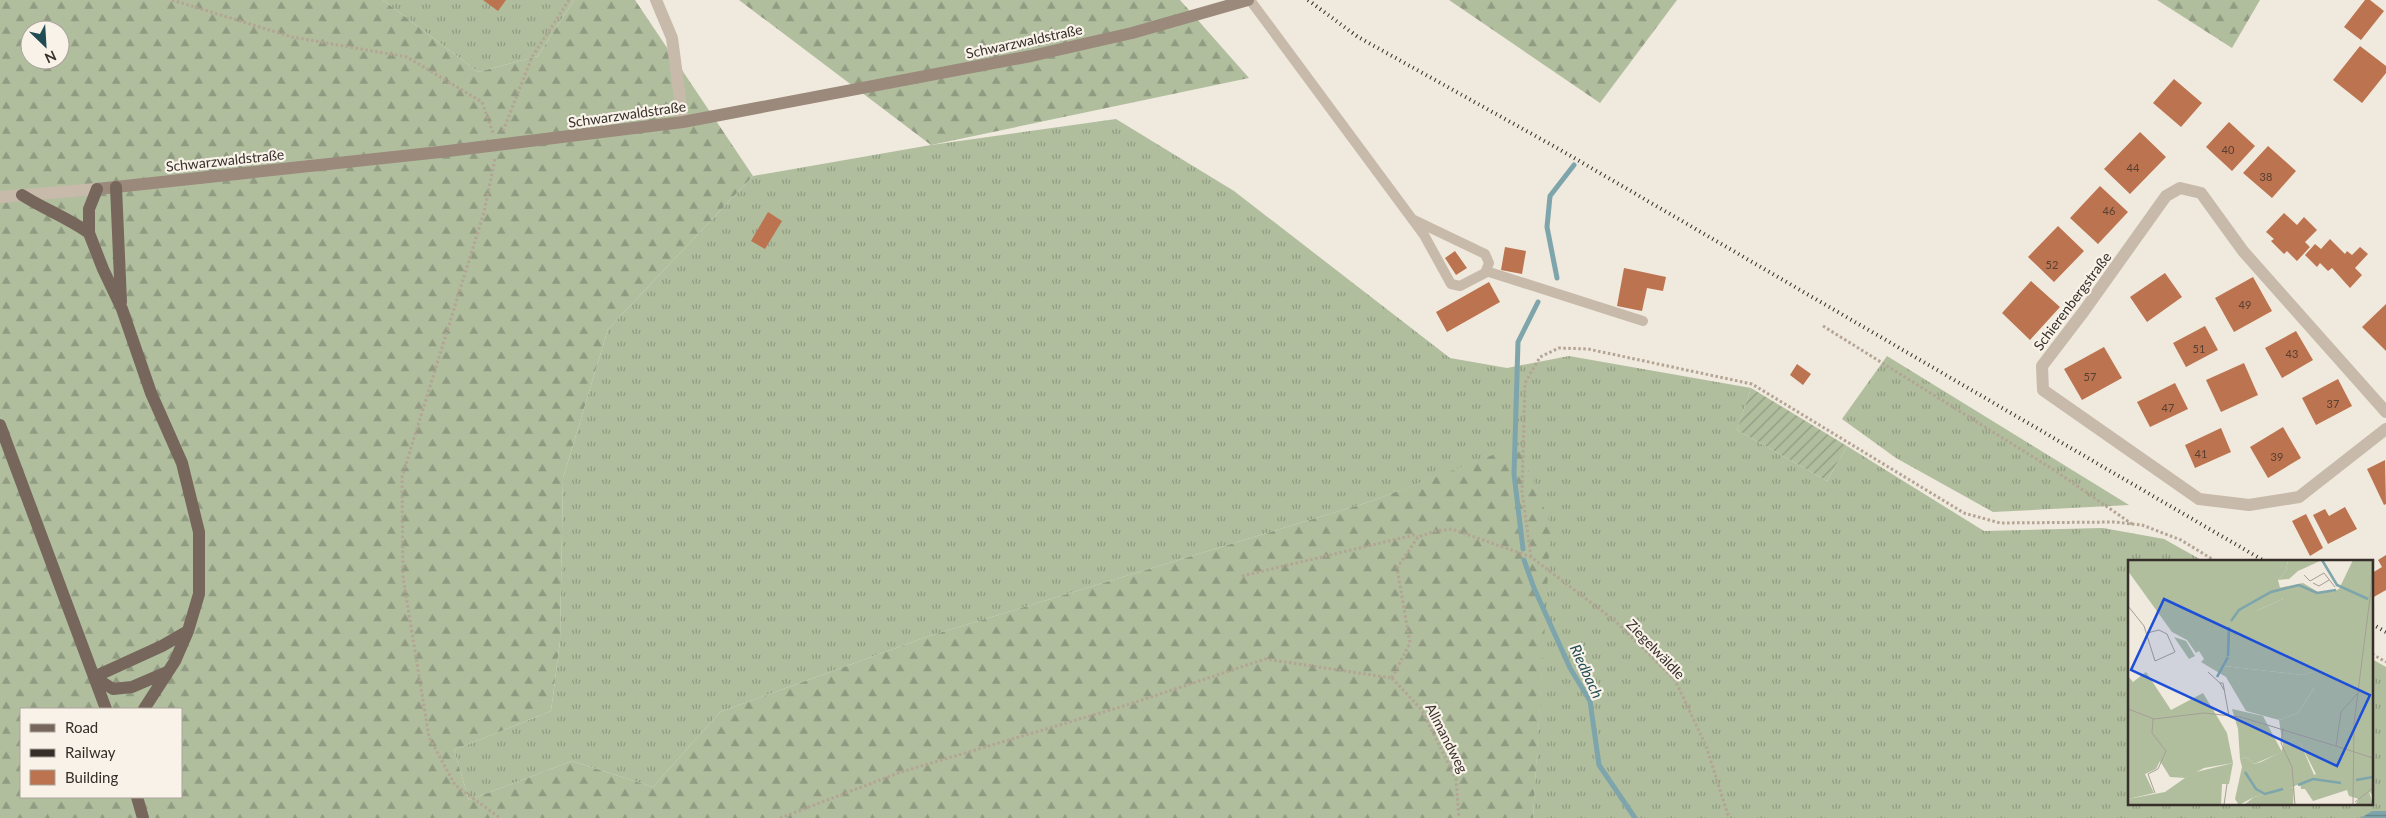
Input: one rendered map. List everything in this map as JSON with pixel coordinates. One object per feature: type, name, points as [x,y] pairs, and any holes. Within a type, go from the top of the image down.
[{"type":"main road","name":"Schwarzwaldstraße","points":[[97,189],[498,145],[683,122],[1031,56],[1132,33],[1249,0]]},
{"type":"main road","points":[[116,187],[122,310]]},
{"type":"main road","points":[[97,189],[89,209],[90,233],[103,269],[122,310],[152,393],[182,463],[199,532],[199,594],[188,631],[167,672],[145,708]]},
{"type":"main road","points":[[22,195],[46,210],[66,217],[90,233]]},
{"type":"main road","points":[[0,425],[106,708]]},
{"type":"main road","points":[[94,677],[162,646],[188,631]]},
{"type":"main road","points":[[94,677],[113,688],[132,687],[167,672]]},
{"type":"main road","points":[[136,798],[143,818]]},
{"type":"street","points":[[656,0],[672,38],[683,122]]},
{"type":"street","name":"Schierenbergstraße","points":[[2386,412],[2243,251],[2201,193],[2180,188],[2166,196],[2084,311],[2042,366],[2043,390],[2199,499],[2249,505],[2300,497],[2386,429]]},
{"type":"street","name":"Schwarzwaldstraße","points":[[0,198],[97,189]]},
{"type":"lane","points":[[1249,0],[1412,219],[1424,235],[1451,284],[1460,286],[1486,271],[1489,262],[1485,254],[1412,219]]},
{"type":"lane","points":[[1486,271],[1643,321]]},
{"type":"path","points":[[172,0],[292,37],[407,57],[482,102],[498,145]]},
{"type":"path","points":[[500,818],[455,784],[429,737],[403,576],[402,478],[484,212],[498,145],[532,57],[569,0]]},
{"type":"path","points":[[1823,326],[2054,470],[2132,524]]},
{"type":"path","points":[[1531,557],[1522,491],[1525,383],[1540,357],[1559,348],[1588,349],[1752,384],[1964,513],[2000,523],[2114,522],[2142,525],[2181,540],[2214,560]]},
{"type":"path","name":"Ziegelwäldle","points":[[1242,576],[1414,535],[1418,537],[1435,531],[1452,529],[1531,557],[1614,620],[1675,680],[1706,746],[1729,818]]},
{"type":"path","points":[[780,818],[901,772],[1127,705],[1265,659],[1392,678],[1410,643],[1397,568],[1418,537]]},
{"type":"path","points":[[2374,655],[2386,662]]},
{"type":"path","name":"Allmandweg","points":[[1392,678],[1421,709],[1456,779],[1459,818]]},
{"type":"green space","points":[[0,0],[383,0],[478,72],[538,56],[574,0],[635,0],[753,176],[608,329],[563,478],[560,641],[551,711],[454,750],[469,800],[572,761],[653,787],[720,712],[929,636],[1372,501],[1519,445],[1551,526],[1533,818],[0,818]]},
{"type":"green space","points":[[383,0],[574,0],[538,56],[478,72]]},
{"type":"green space","points":[[739,0],[1180,0],[1249,78],[931,145]]},
{"type":"green space","points":[[1449,0],[1677,0],[1600,103]]},
{"type":"green space","points":[[2157,0],[2260,0],[2232,48]]},
{"type":"green space","points":[[1116,119],[1234,191],[1450,358],[1507,368],[1569,356],[1751,388],[1737,430],[1827,481],[1847,446],[1984,531],[2103,528],[2164,539],[2201,560],[2128,560],[2128,806],[2374,806],[2374,660],[2386,667],[2386,818],[1533,818],[1550,526],[1519,446],[1372,501],[929,636],[720,712],[653,787],[572,761],[469,800],[454,750],[551,711],[560,641],[563,478],[608,329],[753,176],[931,145]]},
{"type":"green space","points":[[1887,356],[2129,505],[1993,512],[1896,458],[1842,419]]},
{"type":"green space","points":[[1751,388],[1847,446],[1827,481],[1737,430]]},
{"type":"water","points":[[2372,811],[2386,811],[2386,818],[2361,818]]},
{"type":"building","points":[[483,0],[506,0],[498,11]]},
{"type":"building","points":[[2365,0],[2370,0],[2384,11],[2361,40],[2344,27]]},
{"type":"building","points":[[2360,46],[2386,66],[2386,73],[2362,103],[2333,80]]},
{"type":"building","points":[[2174,79],[2202,103],[2181,127],[2153,103]]},
{"type":"building","points":[[2229,122],[2255,146],[2232,171],[2206,147]]},
{"type":"building","points":[[2140,132],[2166,157],[2130,194],[2104,169]]},
{"type":"building","points":[[2268,146],[2296,171],[2272,198],[2243,173]]},
{"type":"building","points":[[2100,186],[2128,212],[2098,244],[2070,218]]},
{"type":"building","points":[[768,212],[782,221],[765,249],[751,241]]},
{"type":"building","points":[[2284,213],[2297,225],[2304,217],[2317,230],[2305,242],[2310,247],[2297,261],[2287,251],[2284,254],[2271,241],[2274,239],[2266,232]]},
{"type":"building","points":[[2058,226],[2084,251],[2054,282],[2028,257]]},
{"type":"building","points":[[2330,239],[2345,254],[2347,251],[2352,255],[2360,247],[2368,254],[2355,268],[2362,275],[2350,288],[2332,268],[2328,271],[2320,263],[2317,267],[2305,255],[2315,244],[2321,249]]},
{"type":"building","points":[[1505,247],[1526,251],[1522,274],[1501,270]]},
{"type":"building","points":[[1455,251],[1467,268],[1456,275],[1445,258]]},
{"type":"building","points":[[1624,268],[1666,277],[1663,291],[1647,288],[1642,311],[1617,306]]},
{"type":"building","points":[[2165,273],[2182,297],[2147,322],[2130,297]]},
{"type":"building","points":[[2253,277],[2272,311],[2234,332],[2215,298]]},
{"type":"building","points":[[2031,281],[2060,307],[2030,340],[2002,313]]},
{"type":"building","points":[[1489,282],[1500,302],[1447,332],[1436,312]]},
{"type":"building","points":[[2386,304],[2386,351],[2362,327]]},
{"type":"building","points":[[2205,326],[2218,350],[2186,367],[2173,343]]},
{"type":"building","points":[[2296,331],[2313,360],[2282,378],[2265,348]]},
{"type":"building","points":[[2104,347],[2122,378],[2082,400],[2064,369]]},
{"type":"building","points":[[2244,363],[2258,395],[2221,412],[2206,380]]},
{"type":"building","points":[[1797,364],[1811,374],[1803,385],[1790,375]]},
{"type":"building","points":[[2338,379],[2352,406],[2316,425],[2302,398]]},
{"type":"building","points":[[2175,383],[2188,409],[2150,427],[2137,402]]},
{"type":"building","points":[[2283,427],[2301,458],[2268,478],[2250,447]]},
{"type":"building","points":[[2221,428],[2231,452],[2195,468],[2185,445]]},
{"type":"building","points":[[2385,460],[2386,504],[2384,505],[2367,469]]},
{"type":"building","points":[[2345,507],[2357,529],[2328,544],[2313,515],[2325,509],[2329,516]]},
{"type":"building","points":[[2306,514],[2323,548],[2310,556],[2292,521]]},
{"type":"building","points":[[2386,555],[2386,590],[2374,597],[2374,572],[2382,567],[2378,560]]},
{"type":"waterway","name":"Riedbach","points":[[1557,278],[1547,227],[1550,196],[1574,165]]},
{"type":"waterway","name":"Riedbach","points":[[1523,549],[1514,474],[1518,342],[1538,302]]},
{"type":"waterway","name":"Riedbach","points":[[1524,560],[1534,588],[1570,668],[1590,701],[1599,765],[1635,818]]},
{"type":"railway","points":[[1308,0],[1358,37],[1557,148],[2263,560]]},
{"type":"railway","points":[[2374,625],[2386,632]]}]
